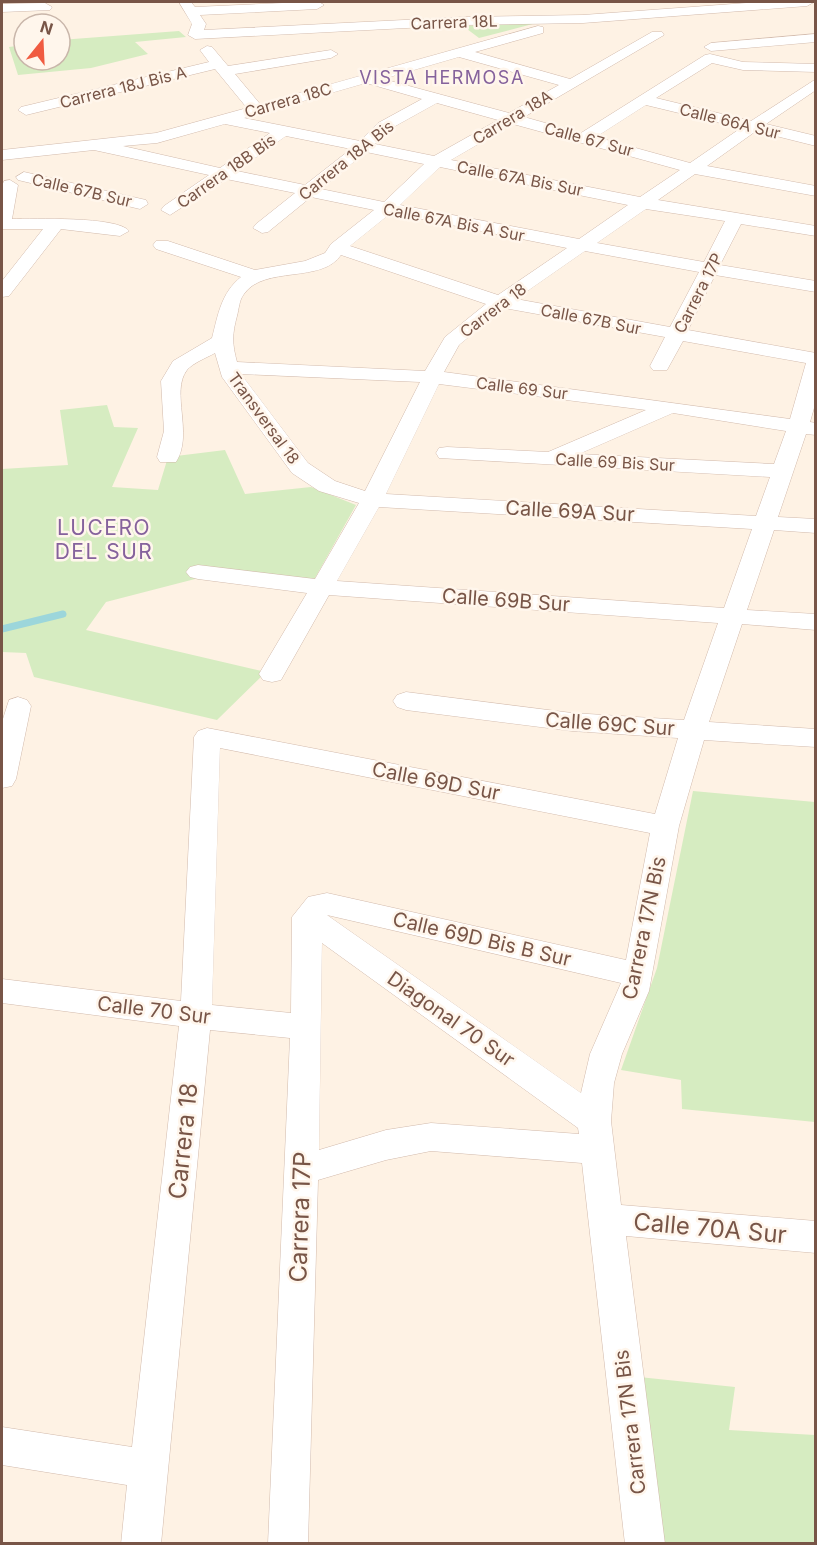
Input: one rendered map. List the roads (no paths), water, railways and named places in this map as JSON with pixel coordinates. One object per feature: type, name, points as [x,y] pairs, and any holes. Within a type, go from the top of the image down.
[{"type":"street","points":[[172,2],[174,9],[256,109]]},
{"type":"street","name":"Carrera 18L","points":[[195,34],[464,21],[583,19],[667,6],[713,9],[807,2]]},
{"type":"street","points":[[187,6],[315,3],[342,27]]},
{"type":"street","points":[[780,3],[807,24]]},
{"type":"street","points":[[187,6],[199,24],[195,34]]},
{"type":"street","points":[[567,7],[583,19]]},
{"type":"street","points":[[2,8],[45,8]]},
{"type":"street","points":[[452,8],[464,21]]},
{"type":"street","points":[[499,8],[513,20]]},
{"type":"street","points":[[398,9],[411,24]]},
{"type":"street","points":[[585,138],[644,100],[710,52],[737,25],[713,9]]},
{"type":"street","name":"Carrera 18C","points":[[2,155],[157,138],[457,52],[583,19]]},
{"type":"street","points":[[309,29],[330,54],[359,80]]},
{"type":"street","name":"Carrera 18A","points":[[254,276],[323,261],[331,257],[337,248],[387,208],[437,161],[657,35]]},
{"type":"street","points":[[710,52],[816,38]]},
{"type":"street","points":[[457,52],[570,83]]},
{"type":"street","points":[[710,52],[743,66],[816,68]]},
{"type":"street","name":"Carrera 18J Bis A","points":[[27,110],[222,68],[330,54]]},
{"type":"street","name":"Calle 67 Sur","points":[[359,80],[511,118],[695,169],[816,191]]},
{"type":"street","name":"Carrera 18","points":[[272,674],[372,500],[452,341],[500,302],[816,83]]},
{"type":"street","name":"Carrera 18A Bis","points":[[262,228],[363,147],[384,126],[434,98]]},
{"type":"street","name":"Calle 66A Sur","points":[[644,100],[816,141]]},
{"type":"street","name":"Calle 67A Bis Sur","points":[[225,119],[642,203],[816,231]]},
{"type":"street","name":"Carrera 18B Bis","points":[[170,210],[282,132]]},
{"type":"street","name":"Calle 67A Bis A Sur","points":[[95,145],[307,192],[580,247],[816,287]]},
{"type":"street","points":[[74,147],[12,183],[2,224],[56,224],[120,231]]},
{"type":"street","name":"Calle 67B Sur","points":[[12,183],[140,204]]},
{"type":"street","name":"Carrera 17P","points":[[660,366],[735,218]]},
{"type":"street","points":[[2,292],[56,224]]},
{"type":"street","points":[[162,244],[254,276]]},
{"type":"street","name":"Calle 67B Sur","points":[[337,248],[500,302],[816,359]]},
{"type":"street","points":[[2,266],[22,267]]},
{"type":"street","points":[[168,458],[174,431],[171,381],[180,365],[220,341],[232,298],[242,284],[254,276]]},
{"type":"street","name":"Transversal 18","points":[[220,341],[227,367],[293,461],[309,476],[327,486]]},
{"type":"street","name":"Carrera 17N Bis","points":[[645,1544],[595,1135],[598,1083],[606,1054],[638,975],[665,826],[694,729],[783,471],[807,428],[816,363]]},
{"type":"street","name":"Calle 69 Sur","points":[[227,367],[433,377],[671,407],[807,428]]},
{"type":"street","points":[[550,458],[671,407]]},
{"type":"street","name":"Calle 69 Bis Sur","points":[[447,453],[783,471]]},
{"type":"street","name":"Calle 69A Sur","points":[[327,486],[372,500],[816,526]]},
{"type":"street","name":"Calle 69B Sur","points":[[198,572],[320,587],[816,622]]},
{"type":"street","name":"Calle 69C Sur","points":[[406,700],[541,719],[816,738]]},
{"type":"street","points":[[2,779],[18,706]]},
{"type":"street","name":"Carrera 18","points":[[141,1544],[196,1016],[207,737]]},
{"type":"street","name":"Calle 69D Sur","points":[[207,737],[665,826]]},
{"type":"street","name":"Carrera 17P","points":[[288,1544],[306,1027],[317,910]]},
{"type":"street","name":"Calle 69D Bis B Sur","points":[[317,910],[638,975]]},
{"type":"street","name":"Diagonal 70 Sur","points":[[317,910],[595,1135]]},
{"type":"street","name":"Calle 70 Sur","points":[[2,991],[196,1016],[306,1027]]},
{"type":"street","points":[[301,1170],[386,1145],[431,1137],[595,1135]]},
{"type":"street","name":"Calle 70A Sur","points":[[605,1219],[816,1237]]},
{"type":"street","points":[[2,1446],[148,1469]]},
{"type":"waterway","points":[[2,629],[63,614]]},
{"type":"district","name":"VISTA HERMOSA","points":[[442,77]]},
{"type":"district","name":"LUCERO DEL SUR","points":[[104,539]]}]
